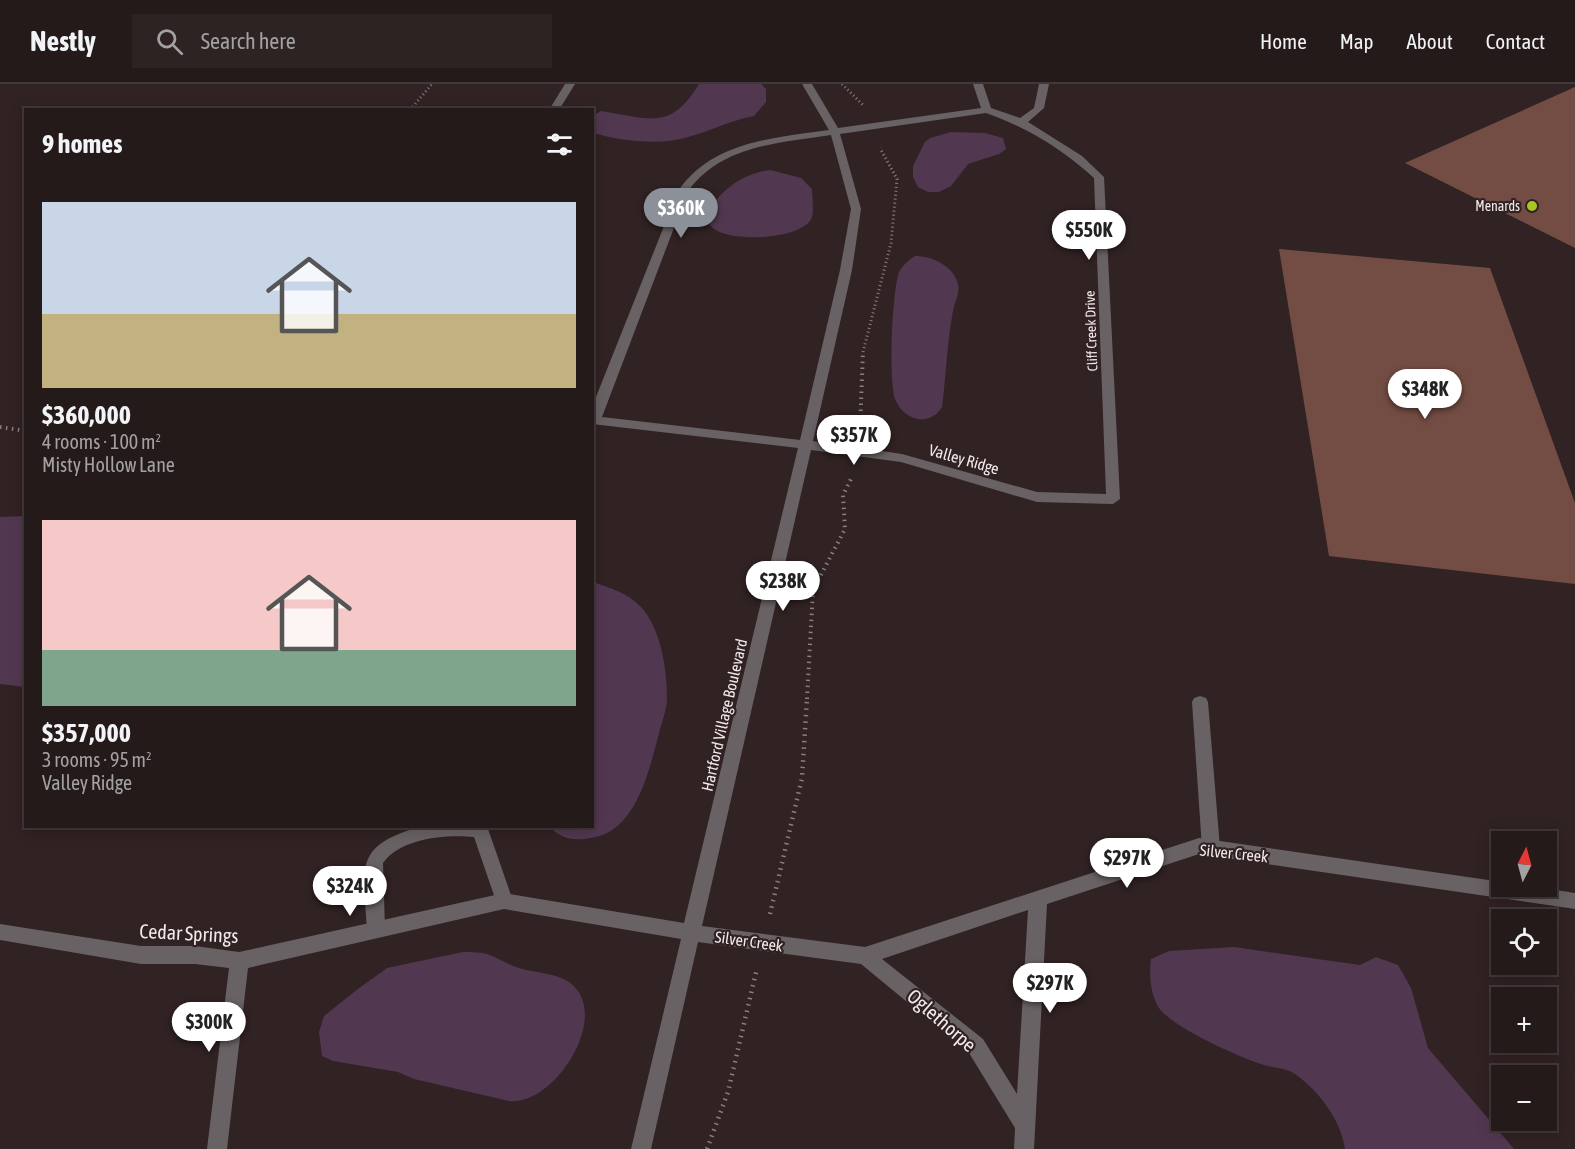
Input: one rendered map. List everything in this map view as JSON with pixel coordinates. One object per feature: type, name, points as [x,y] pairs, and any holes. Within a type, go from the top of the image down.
[{"type":"street","points":[[555,108],[570,84]]},
{"type":"street","name":"Hartford Village Boulevard","points":[[641,1149],[846,270],[855,209],[836,132],[807,84]]},
{"type":"street","points":[[594,417],[683,191],[693,175],[711,160],[735,149],[987,110],[978,84]]},
{"type":"street","points":[[1021,122],[1036,114],[1042,105],[1044,84]]},
{"type":"street","name":"Cliff Creek Drive","points":[[987,110],[1021,122],[1078,158],[1099,177],[1113,499]]},
{"type":"street","name":"Valley Ridge","points":[[594,420],[805,443],[902,458],[1037,497],[1113,499]]},
{"type":"street","points":[[1200,702],[1210,848]]},
{"type":"street","points":[[375,930],[375,861],[383,849],[400,840],[463,828]]},
{"type":"street","points":[[471,828],[481,831],[504,902]]},
{"type":"street","name":"Silver Creek","points":[[692,933],[865,956],[1199,846],[1575,901]]},
{"type":"street","points":[[1024,1149],[1038,899]]},
{"type":"street","name":"Cedar Springs","points":[[0,932],[141,955],[195,955],[239,961],[504,902],[692,933]]},
{"type":"street","name":"Oglethorpe","points":[[865,956],[976,1046],[1026,1126]]},
{"type":"street","points":[[217,1149],[239,961]]},
{"type":"path","points":[[412,108],[432,84]]},
{"type":"path","points":[[707,1149],[728,1092],[802,778],[813,590],[845,529],[843,495],[859,462],[861,358],[891,243],[897,179],[863,105],[842,84]]},
{"type":"path","points":[[0,427],[24,431]]},
{"type":"shaded area","points":[[699,84],[761,84],[766,89],[766,102],[754,116],[677,140],[640,141],[594,133],[596,114],[601,111],[657,118],[678,109]]},
{"type":"shaded area","points":[[951,132],[985,133],[1003,138],[1006,149],[999,154],[968,164],[951,186],[939,192],[928,192],[918,187],[913,177],[913,166],[925,142],[930,138]]},
{"type":"shaded area","points":[[770,170],[801,178],[812,189],[813,214],[806,225],[795,231],[764,237],[732,235],[719,232],[711,226],[706,213],[726,190],[741,179]]},
{"type":"shaded area","points":[[915,256],[941,263],[952,272],[958,284],[949,335],[942,407],[937,413],[925,419],[911,417],[900,408],[896,401],[892,376],[894,298],[900,270]]},
{"type":"shaded area","points":[[24,516],[24,687],[0,684],[0,517]]},
{"type":"shaded area","points":[[594,582],[630,598],[648,616],[654,626],[661,650],[666,675],[667,702],[645,781],[630,812],[606,833],[591,838],[573,839],[550,828],[594,828]]},
{"type":"shaded area","points":[[1234,947],[1360,965],[1376,957],[1398,965],[1411,988],[1428,1048],[1491,1122],[1491,1131],[1499,1131],[1514,1149],[1345,1149],[1334,1117],[1312,1089],[1295,1074],[1288,1070],[1264,1065],[1224,1049],[1179,1025],[1159,1008],[1151,984],[1151,959],[1169,951]]},
{"type":"shaded area","points":[[463,952],[487,954],[515,967],[559,977],[573,985],[578,991],[584,1007],[584,1024],[579,1043],[569,1062],[541,1091],[525,1099],[509,1101],[414,1079],[398,1072],[333,1061],[322,1056],[319,1032],[324,1016],[358,989],[387,968]]},
{"type":"building","name":"Menards","points":[[1575,87],[1575,248],[1405,163]]},
{"type":"building","points":[[1279,249],[1490,268],[1575,503],[1575,584],[1329,556]]},
{"type":"place","name":"Menards","points":[[1532,206]]}]
